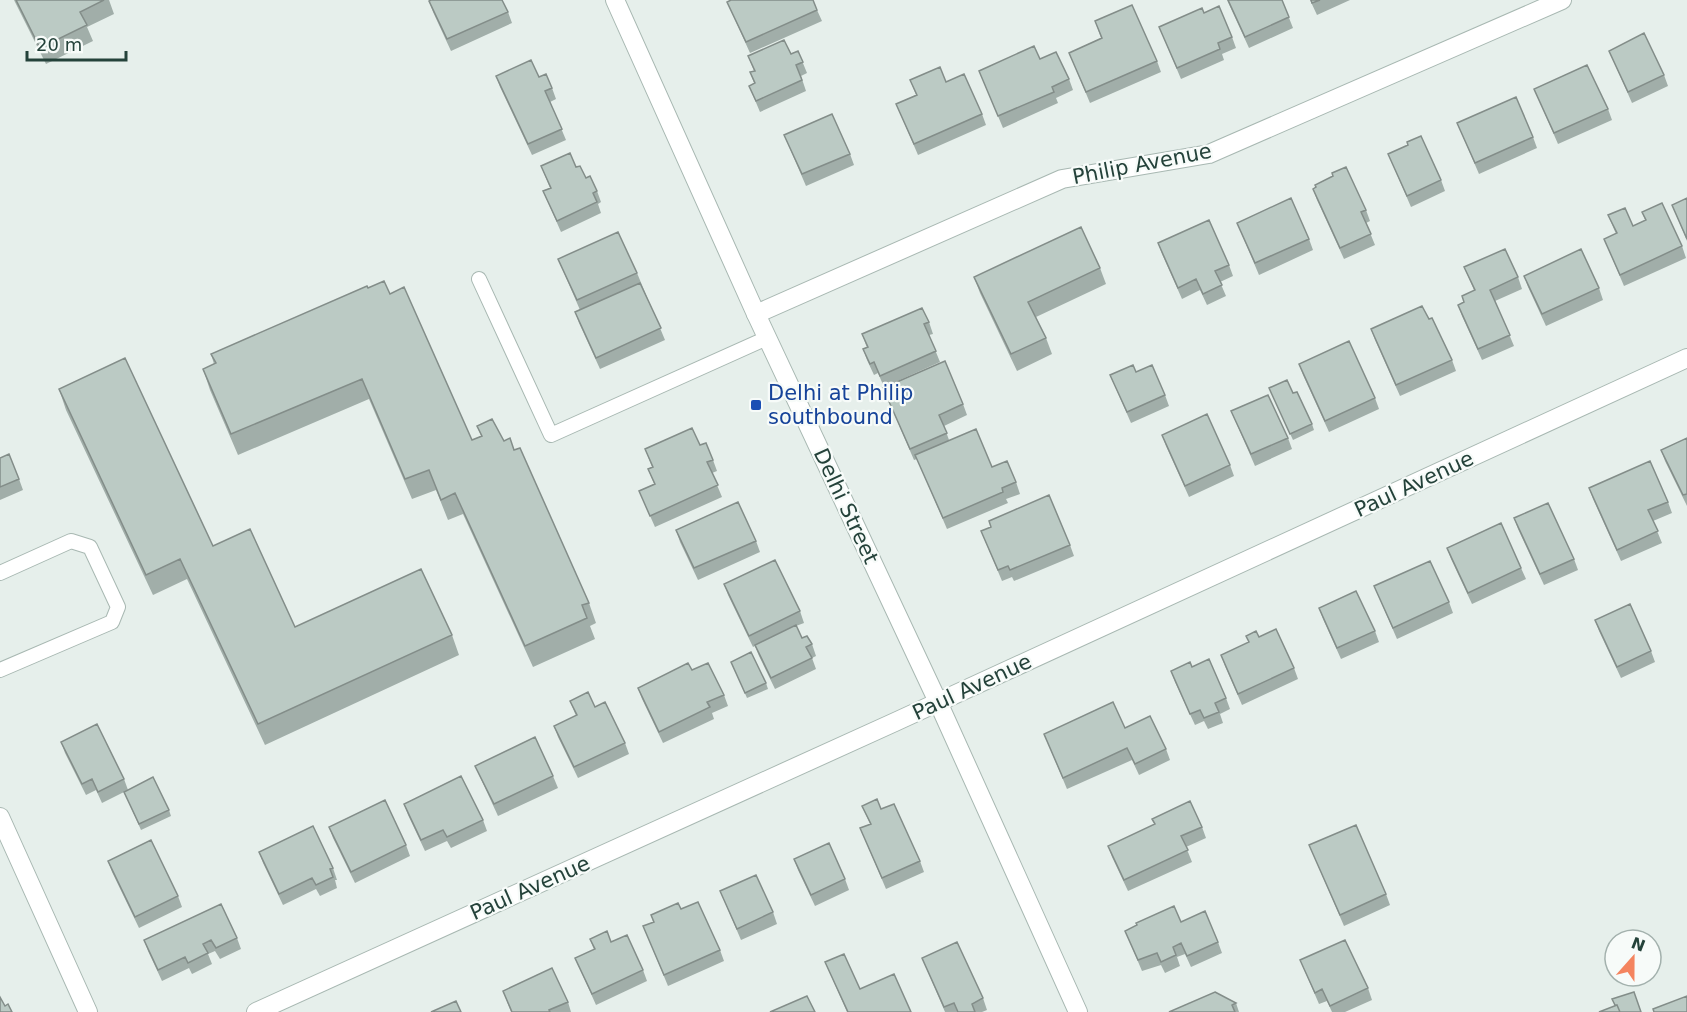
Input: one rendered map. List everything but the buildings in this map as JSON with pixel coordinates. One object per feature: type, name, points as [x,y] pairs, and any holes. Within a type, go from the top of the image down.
[{"type":"street","name":"Delhi Street","points":[[615,0],[767,338],[938,702],[1077,1012]]},
{"type":"street","name":"Philip Avenue","points":[[756,314],[1062,179],[1209,154],[1562,0]]},
{"type":"street","name":"Paul Avenue","points":[[256,1012],[1687,358]]},
{"type":"street","points":[[0,818],[88,1012]]},
{"type":"lane","points":[[478,279],[551,435],[767,338]]},
{"type":"lane","points":[[0,573],[71,541],[90,547],[118,607],[112,622],[0,670]]},
{"type":"place","name":"Delhi at Philip southbound","points":[[756,405]]}]
